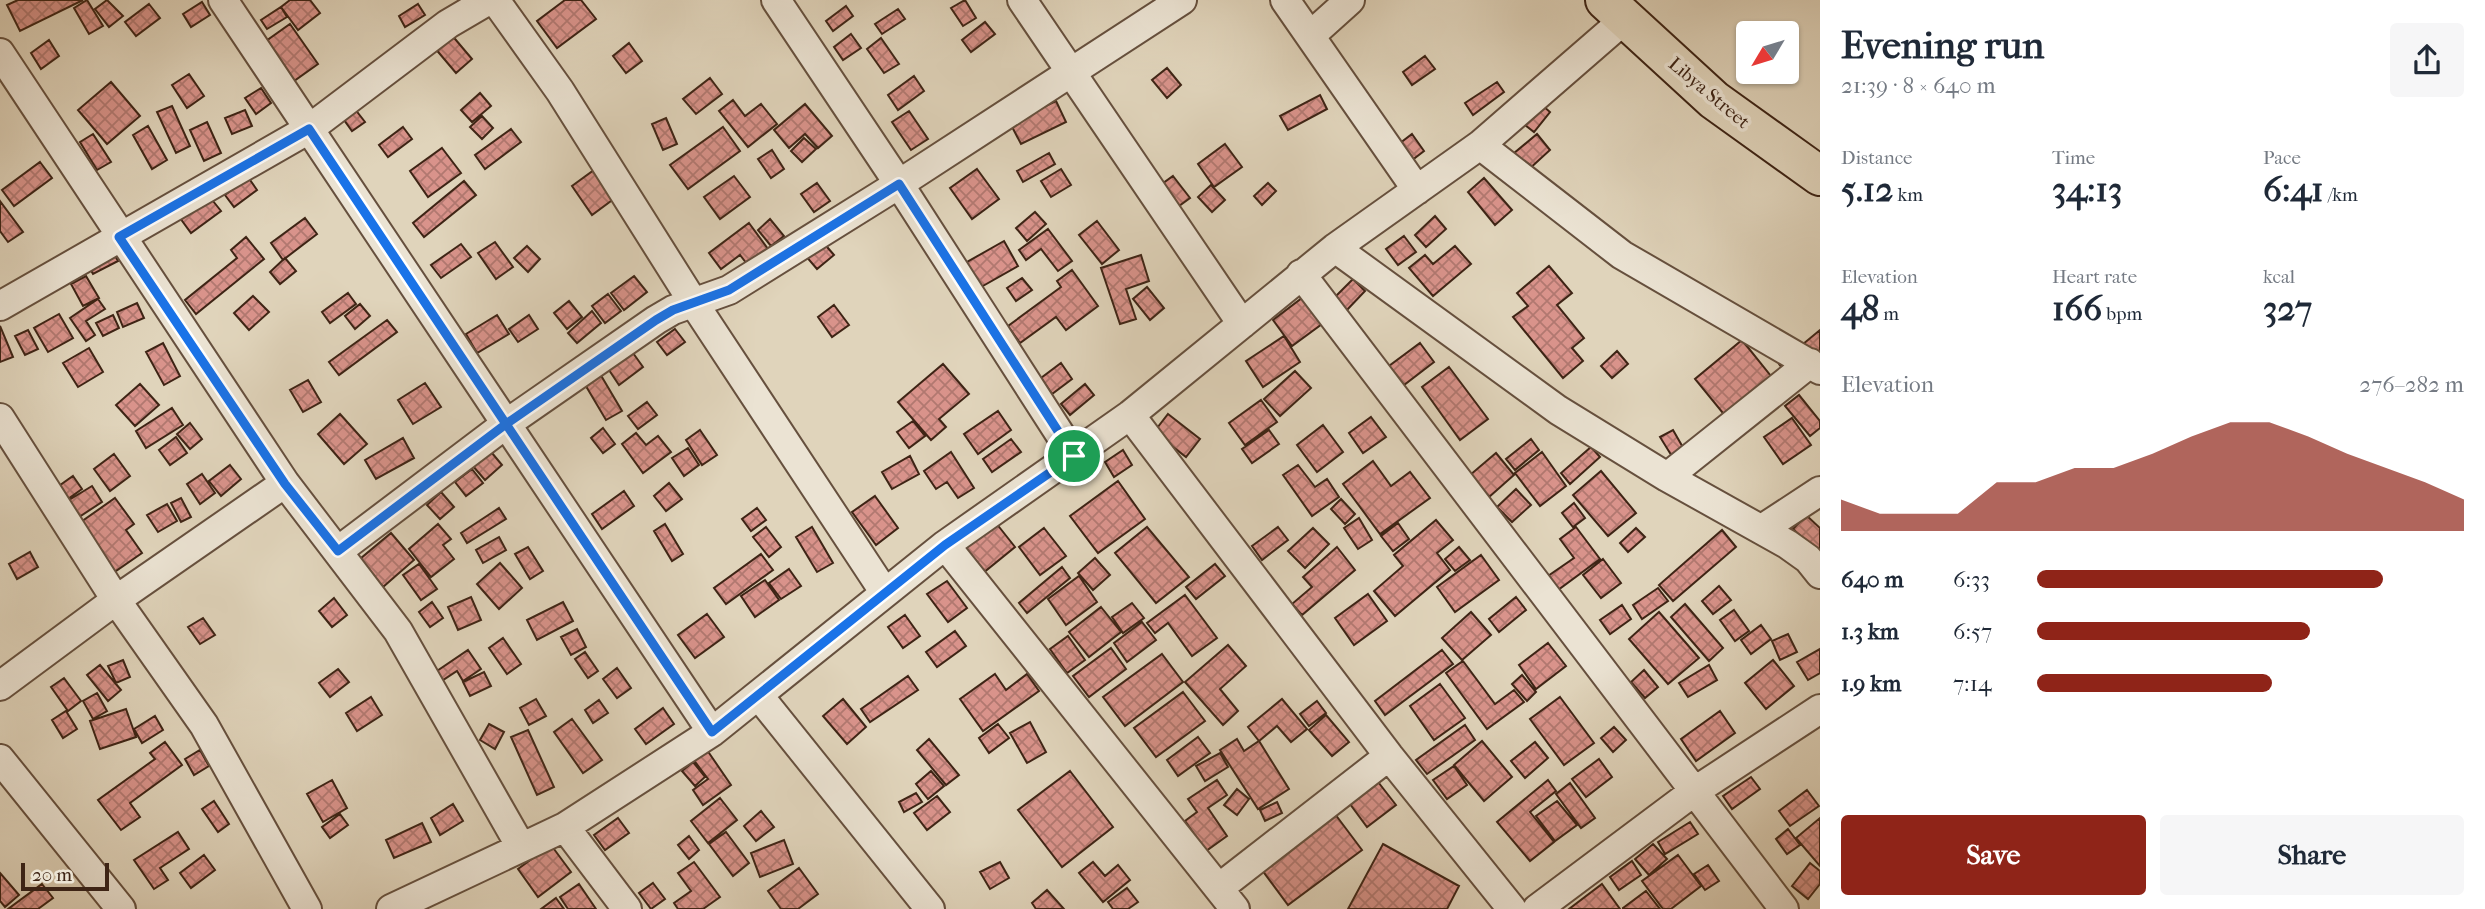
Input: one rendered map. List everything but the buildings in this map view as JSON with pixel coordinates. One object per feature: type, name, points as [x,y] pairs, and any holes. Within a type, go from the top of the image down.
[{"type":"highway","name":"Libya Street","points":[[1615,10],[1714,100],[1820,176]]},
{"type":"street","points":[[223,0],[712,732]]},
{"type":"street","points":[[0,306],[309,129],[448,24],[489,0]]},
{"type":"street","points":[[495,0],[560,91],[693,302],[885,593]]},
{"type":"street","points":[[776,0],[899,184],[1074,456]]},
{"type":"street","points":[[1022,0],[1242,324]]},
{"type":"street","points":[[338,551],[506,424],[656,320],[693,302],[729,290],[899,184],[1182,0]]},
{"type":"street","points":[[1285,0],[1417,190]]},
{"type":"street","points":[[1310,36],[1350,0]]},
{"type":"street","points":[[391,909],[565,827],[712,732],[945,545],[1130,415],[1301,274],[1480,145],[1615,10]]},
{"type":"street","points":[[0,53],[119,237],[285,484],[398,631],[521,846]]},
{"type":"street","points":[[1480,145],[1622,255],[1669,285],[1815,366],[1667,477]]},
{"type":"street","points":[[1335,248],[1558,410],[1667,477],[1762,529],[1808,559],[1820,574]]},
{"type":"street","points":[[1301,274],[1692,793],[1784,909]]},
{"type":"street","points":[[1130,415],[1389,756],[1513,909]]},
{"type":"street","points":[[0,418],[116,600],[204,725],[307,909]]},
{"type":"street","points":[[0,686],[116,600],[285,484]]},
{"type":"street","points":[[1762,529],[1820,491]]},
{"type":"street","points":[[945,545],[1227,898],[1389,756]]},
{"type":"street","points":[[760,696],[930,909]]},
{"type":"street","points":[[1537,909],[1692,793],[1820,709]]},
{"type":"street","points":[[0,759],[121,909]]},
{"type":"street","points":[[565,827],[626,909]]},
{"type":"route","points":[[1074,456],[899,184],[729,290],[673,310],[656,320],[506,424],[309,129],[174,203],[119,237],[285,484],[338,551],[506,424],[712,732],[945,545],[1074,456]]}]
